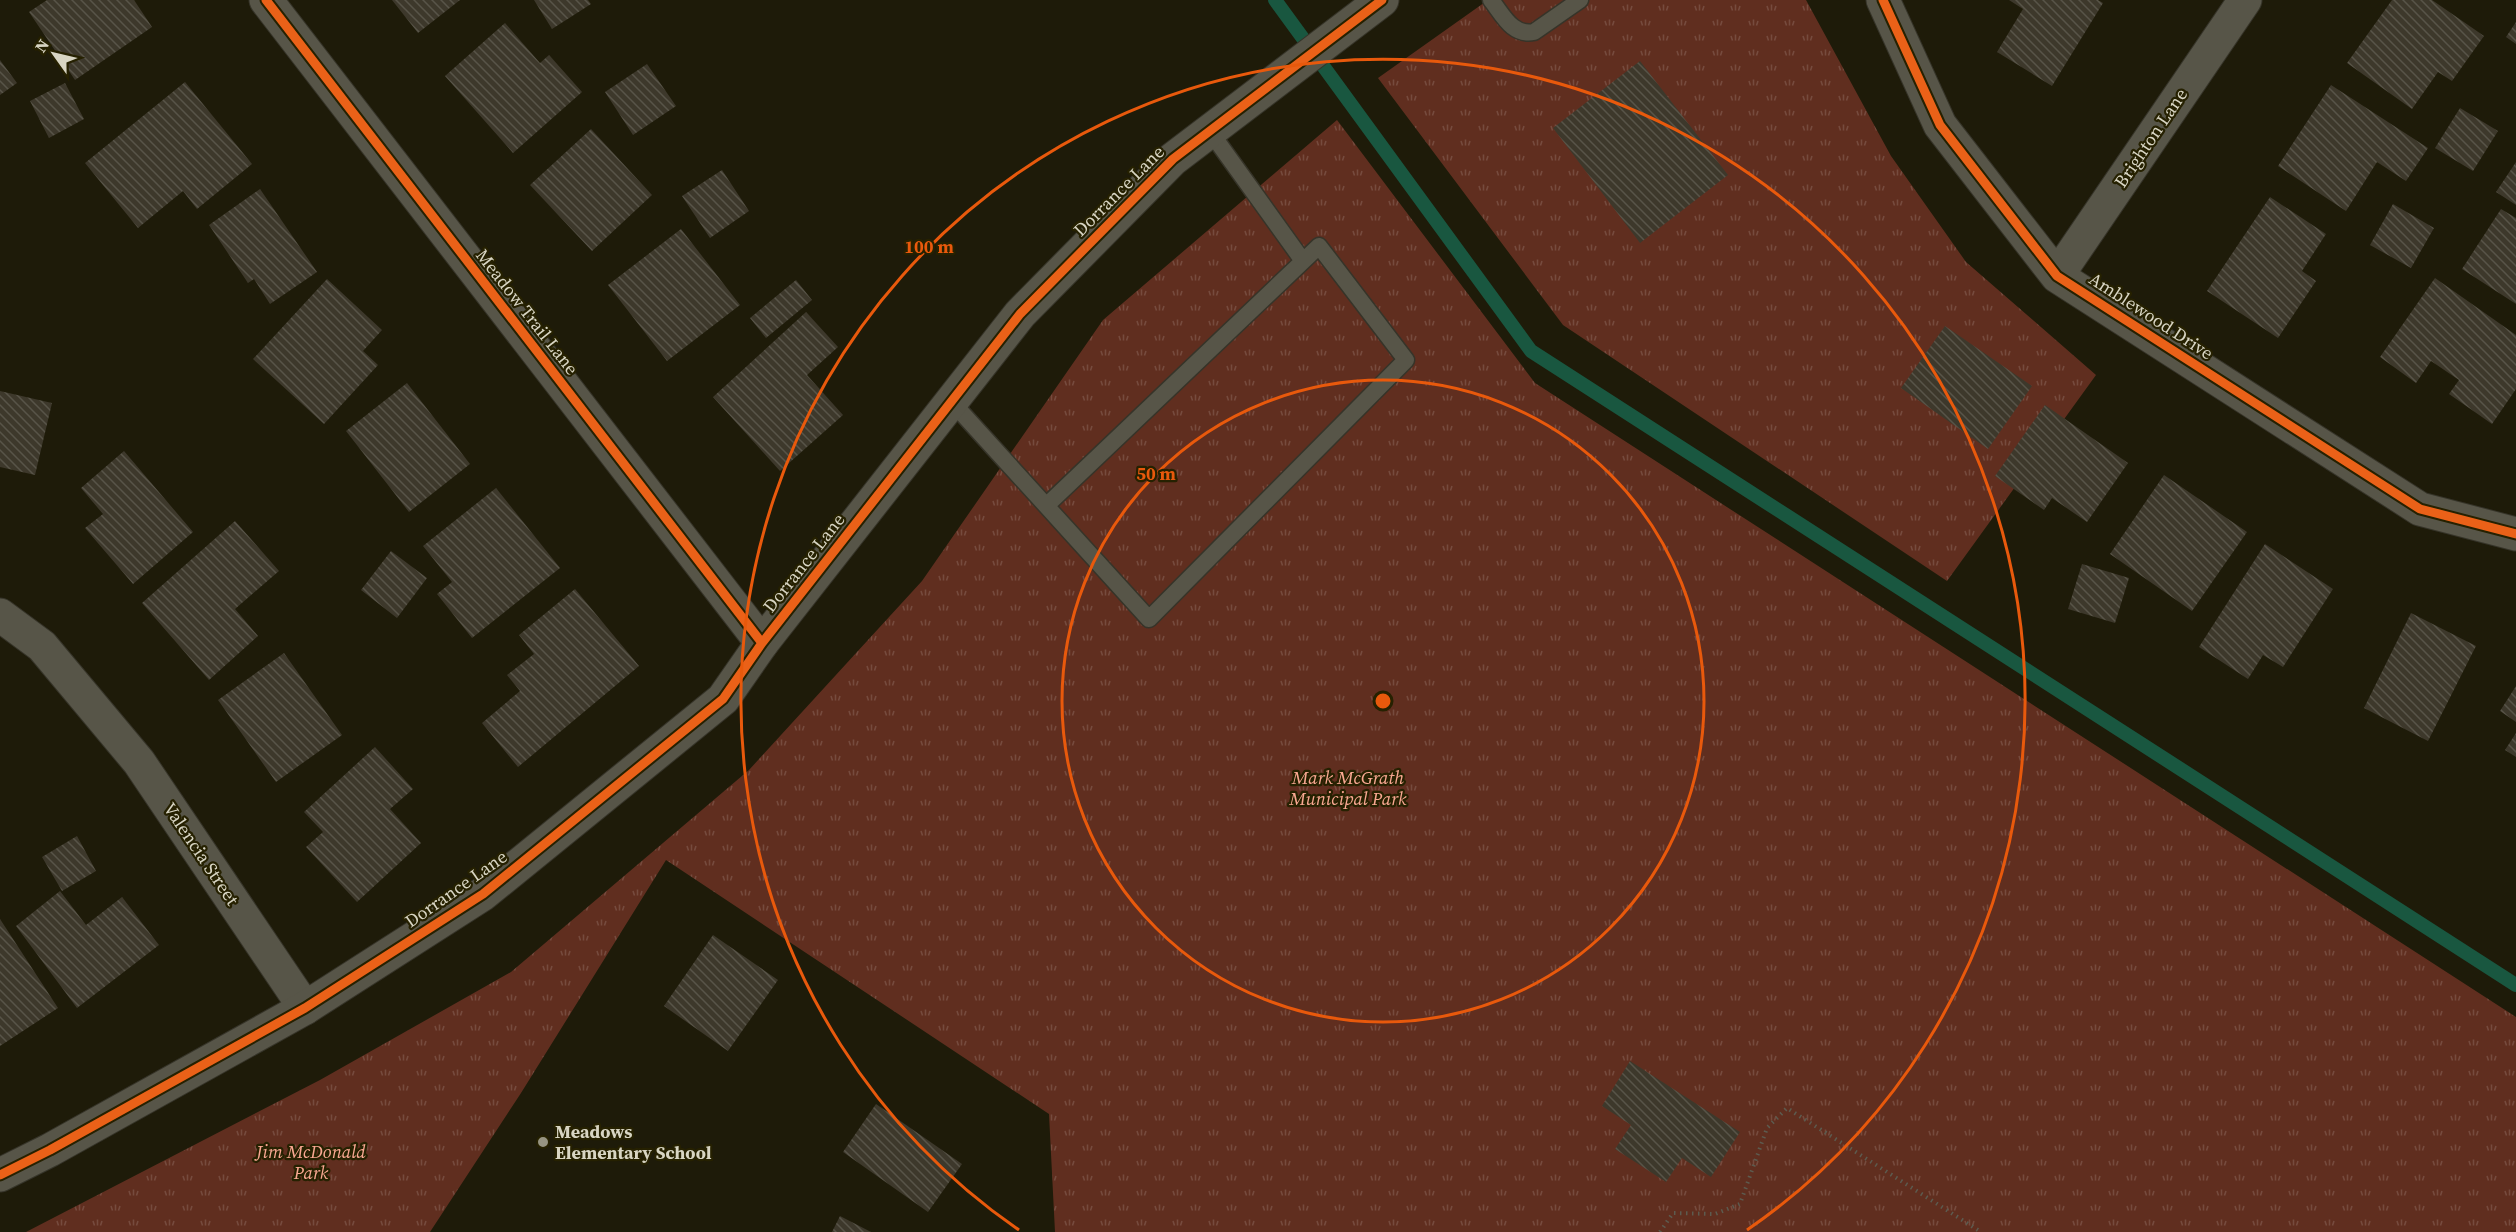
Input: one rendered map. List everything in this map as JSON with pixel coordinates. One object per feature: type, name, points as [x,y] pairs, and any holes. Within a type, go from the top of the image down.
[{"type":"street","name":"Meadow Trail Lane","points":[[266,0],[762,644]]},
{"type":"street","name":"Amblewood Drive","points":[[1883,0],[1940,125],[2057,276],[2420,508],[2516,534]]},
{"type":"street","name":"Brighton Lane","points":[[2057,276],[2245,0]]},
{"type":"street","name":"Dorrance Lane","points":[[0,1175],[305,1008],[483,894],[723,699],[762,644],[1020,314],[1173,159],[1378,3]]},
{"type":"street","name":"Valencia Street","points":[[0,615],[42,646],[139,762],[305,1008]]},
{"type":"lane","points":[[1491,0],[1510,25],[1518,32],[1525,34],[1534,32],[1580,0]]},
{"type":"lane","points":[[1209,130],[1304,261]]},
{"type":"lane","points":[[951,401],[1149,619],[1406,360],[1319,246],[1047,505]]},
{"type":"path","points":[[1660,1232],[1673,1213],[1715,1214],[1740,1204],[1767,1128],[1786,1108],[1981,1232]]},
{"type":"green space","points":[[1488,0],[1806,0],[1891,156],[1966,262],[2096,375],[1947,581],[1563,325],[1378,78]]},
{"type":"green space","name":"Mark McGrath Municipal Park","points":[[1337,120],[1535,383],[2516,1017],[2516,1232],[1055,1232],[1049,1114],[666,860],[521,1093],[430,1232],[26,1232],[320,1080],[511,972],[749,770],[922,581],[1103,320]]},
{"type":"building","points":[[47,0],[134,0],[152,27],[75,80],[29,12]]},
{"type":"building","points":[[392,0],[460,0],[418,33]]},
{"type":"building","points":[[534,0],[588,0],[591,4],[552,29]]},
{"type":"building","points":[[2009,0],[2098,0],[2103,3],[2052,86],[1997,52],[2023,9]]},
{"type":"building","points":[[2392,0],[2432,0],[2484,36],[2452,81],[2438,72],[2412,109],[2347,63]]},
{"type":"building","points":[[2516,22],[2516,44],[2506,37]]},
{"type":"building","points":[[505,23],[540,63],[549,55],[582,92],[513,153],[445,76]]},
{"type":"building","points":[[0,60],[17,83],[0,95]]},
{"type":"building","points":[[1640,61],[1728,175],[1640,243],[1553,128]]},
{"type":"building","points":[[647,64],[676,106],[633,135],[605,92]]},
{"type":"building","points":[[185,82],[252,164],[197,209],[183,191],[138,228],[85,163]]},
{"type":"building","points":[[65,83],[84,119],[49,138],[30,101]]},
{"type":"building","points":[[2331,85],[2428,148],[2406,181],[2377,162],[2346,211],[2278,166]]},
{"type":"building","points":[[2460,108],[2498,131],[2473,171],[2435,148]]},
{"type":"building","points":[[591,129],[652,195],[592,251],[530,185]]},
{"type":"building","points":[[2516,162],[2516,205],[2496,192]]},
{"type":"building","points":[[722,170],[749,211],[710,238],[682,196]]},
{"type":"building","points":[[260,189],[317,272],[270,304],[254,279],[248,283],[209,225]]},
{"type":"building","points":[[2270,197],[2326,234],[2302,271],[2316,281],[2278,338],[2207,291]]},
{"type":"building","points":[[2393,204],[2434,228],[2411,268],[2370,245]]},
{"type":"building","points":[[2501,209],[2516,218],[2516,304],[2462,269]]},
{"type":"building","points":[[681,229],[740,305],[667,361],[608,285]]},
{"type":"building","points":[[2435,278],[2516,335],[2516,389],[2492,424],[2449,394],[2459,380],[2431,361],[2416,383],[2380,357]]},
{"type":"building","points":[[327,279],[382,330],[363,351],[378,365],[324,424],[253,359]]},
{"type":"building","points":[[796,280],[812,300],[766,338],[750,318]]},
{"type":"building","points":[[806,312],[838,347],[807,375],[843,415],[780,471],[713,397]]},
{"type":"building","points":[[1945,326],[2032,386],[1988,449],[1901,388]]},
{"type":"building","points":[[407,383],[470,464],[409,512],[346,431]]},
{"type":"building","points":[[0,391],[52,403],[35,475],[0,467]]},
{"type":"building","points":[[2045,405],[2128,463],[2087,522],[2052,498],[2044,510],[1995,476]]},
{"type":"building","points":[[124,451],[193,532],[133,584],[85,528],[103,514],[81,488]]},
{"type":"building","points":[[2164,475],[2247,532],[2192,611],[2110,554]]},
{"type":"building","points":[[496,488],[560,568],[472,638],[437,594],[452,582],[423,546]]},
{"type":"building","points":[[235,521],[279,571],[235,609],[258,636],[209,680],[142,603]]},
{"type":"building","points":[[2265,544],[2333,589],[2283,667],[2263,655],[2248,679],[2199,647]]},
{"type":"building","points":[[391,551],[427,578],[397,618],[361,590]]},
{"type":"building","points":[[2082,564],[2129,578],[2115,623],[2068,609]]},
{"type":"building","points":[[575,589],[639,666],[518,767],[482,723],[520,691],[507,675],[534,654],[519,635]]},
{"type":"building","points":[[2411,613],[2476,646],[2428,741],[2364,708]]},
{"type":"building","points":[[284,653],[342,735],[276,782],[218,700]]},
{"type":"building","points":[[2516,686],[2516,722],[2500,711]]},
{"type":"building","points":[[2516,733],[2516,757],[2505,750]]},
{"type":"building","points":[[375,747],[413,789],[390,809],[421,843],[357,902],[306,847],[323,832],[304,812]]},
{"type":"building","points":[[77,836],[96,871],[62,891],[42,857]]},
{"type":"building","points":[[60,891],[86,925],[122,897],[159,945],[77,1008],[16,926]]},
{"type":"building","points":[[0,919],[58,1008],[0,1046]]},
{"type":"building","points":[[713,935],[778,980],[728,1051],[664,1006]]},
{"type":"building","points":[[1630,1061],[1740,1132],[1711,1177],[1682,1158],[1666,1182],[1615,1149],[1631,1125],[1602,1106]]},
{"type":"building","points":[[876,1104],[962,1164],[928,1212],[843,1152]]},
{"type":"building","points":[[840,1216],[871,1232],[832,1232]]},
{"type":"waterway","points":[[1275,0],[1531,351],[2516,985]]},
{"type":"cycle path","points":[[266,0],[762,643]]},
{"type":"cycle path","points":[[0,1175],[50,1150],[305,1008],[483,894],[723,699],[762,643],[1020,314],[1173,159],[1382,0]]},
{"type":"cycle path","points":[[1883,0],[1940,125],[2057,276],[2420,509],[2516,534]]},
{"type":"place","name":"Meadows Elementary School","points":[[543,1142]]},
{"type":"park label","name":"Jim McDonald Park","points":[[311,1162]]}]
